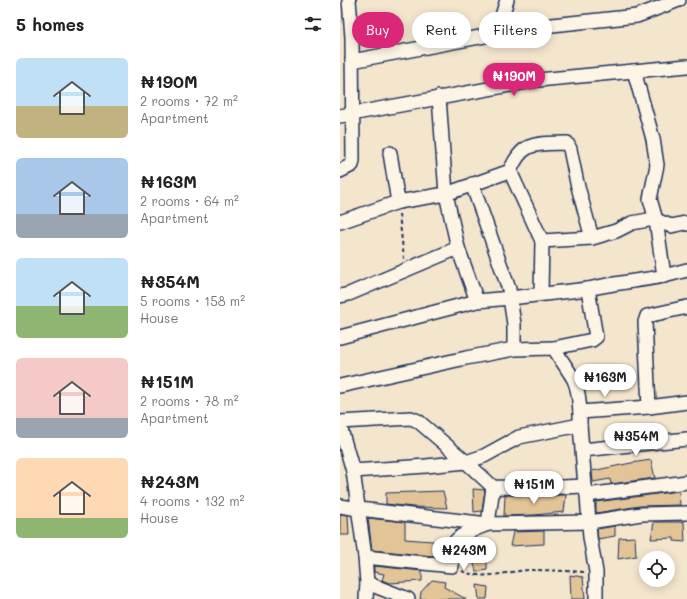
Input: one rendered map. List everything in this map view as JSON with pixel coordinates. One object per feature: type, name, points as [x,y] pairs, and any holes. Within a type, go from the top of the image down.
[{"type":"street","points":[[503,12],[507,0]]},
{"type":"street","points":[[352,61],[533,27],[638,16],[679,0]]},
{"type":"street","points":[[340,171],[352,165],[353,160],[346,114],[352,61],[347,7]]},
{"type":"street","points":[[346,114],[538,80],[687,66]]},
{"type":"street","points":[[634,71],[653,139],[657,165],[650,199],[656,220],[664,276]]},
{"type":"street","points":[[439,98],[446,194],[458,248],[477,301]]},
{"type":"street","points":[[541,293],[542,241],[510,171],[516,157],[527,146],[547,143],[567,143],[570,149],[577,183],[592,238]]},
{"type":"street","points":[[390,152],[398,202]]},
{"type":"street","points":[[340,222],[398,202],[446,194],[510,171]]},
{"type":"street","points":[[472,184],[509,289],[514,324],[514,349]]},
{"type":"street","points":[[542,241],[592,238],[616,231],[632,223],[648,220],[656,220],[671,226],[685,223],[687,224]]},
{"type":"street","points":[[340,296],[349,294],[458,248]]},
{"type":"street","points":[[340,337],[477,301],[541,293],[588,290],[600,286],[664,276],[687,270]]},
{"type":"street","points":[[340,386],[514,349],[554,348],[592,340],[596,337],[588,290]]},
{"type":"street","points":[[649,407],[645,322],[647,316],[687,307]]},
{"type":"street","points":[[554,348],[563,365],[575,381],[578,395],[590,522],[590,537],[596,572],[596,599]]},
{"type":"street","points":[[580,412],[649,407],[687,402]]},
{"type":"street","points":[[340,422],[411,418],[418,421],[492,486],[586,490],[687,482]]},
{"type":"street","points":[[353,470],[466,462],[484,456],[520,437],[580,425]]},
{"type":"street","points":[[340,426],[353,470],[359,509],[365,557],[367,583],[366,599]]},
{"type":"street","points":[[583,450],[687,439]]},
{"type":"street","points":[[488,524],[492,486]]},
{"type":"street","points":[[340,506],[488,524],[590,522],[641,514],[687,513]]},
{"type":"street","points":[[365,557],[452,566],[452,547],[455,541],[466,533],[488,524]]},
{"type":"street","points":[[367,583],[408,599]]},
{"type":"path","points":[[398,202],[405,270]]},
{"type":"path","points":[[452,566],[467,573],[485,576],[528,570],[596,572]]},
{"type":"building","points":[[651,460],[655,478],[611,484],[610,479],[593,482],[592,471]]},
{"type":"building","points":[[473,489],[485,490],[482,511],[474,512]]},
{"type":"building","points":[[443,491],[447,508],[413,507],[386,504],[386,493]]},
{"type":"building","points":[[679,491],[680,505],[640,506],[596,513],[596,502]]},
{"type":"building","points":[[505,495],[566,495],[564,512],[504,516]]},
{"type":"building","points":[[340,514],[348,515],[349,535],[340,535]]},
{"type":"building","points":[[368,518],[405,522],[405,539],[446,542],[444,557],[372,550]]},
{"type":"building","points":[[654,522],[684,522],[685,542],[674,541],[674,538],[651,539]]},
{"type":"building","points":[[615,526],[615,536],[598,539],[597,529]]},
{"type":"building","points":[[544,531],[544,544],[510,546],[513,532]]},
{"type":"building","points":[[635,537],[636,556],[618,559],[619,538]]},
{"type":"building","points":[[475,544],[487,544],[487,570],[476,572],[474,563]]},
{"type":"building","points":[[374,566],[422,571],[422,581],[389,583],[382,580],[384,574],[374,572]]},
{"type":"building","points":[[570,575],[583,577],[585,599],[571,599]]},
{"type":"building","points":[[432,580],[445,582],[444,587],[466,599],[420,599],[421,592]]},
{"type":"building","points":[[477,585],[488,587],[487,599],[479,599]]}]
